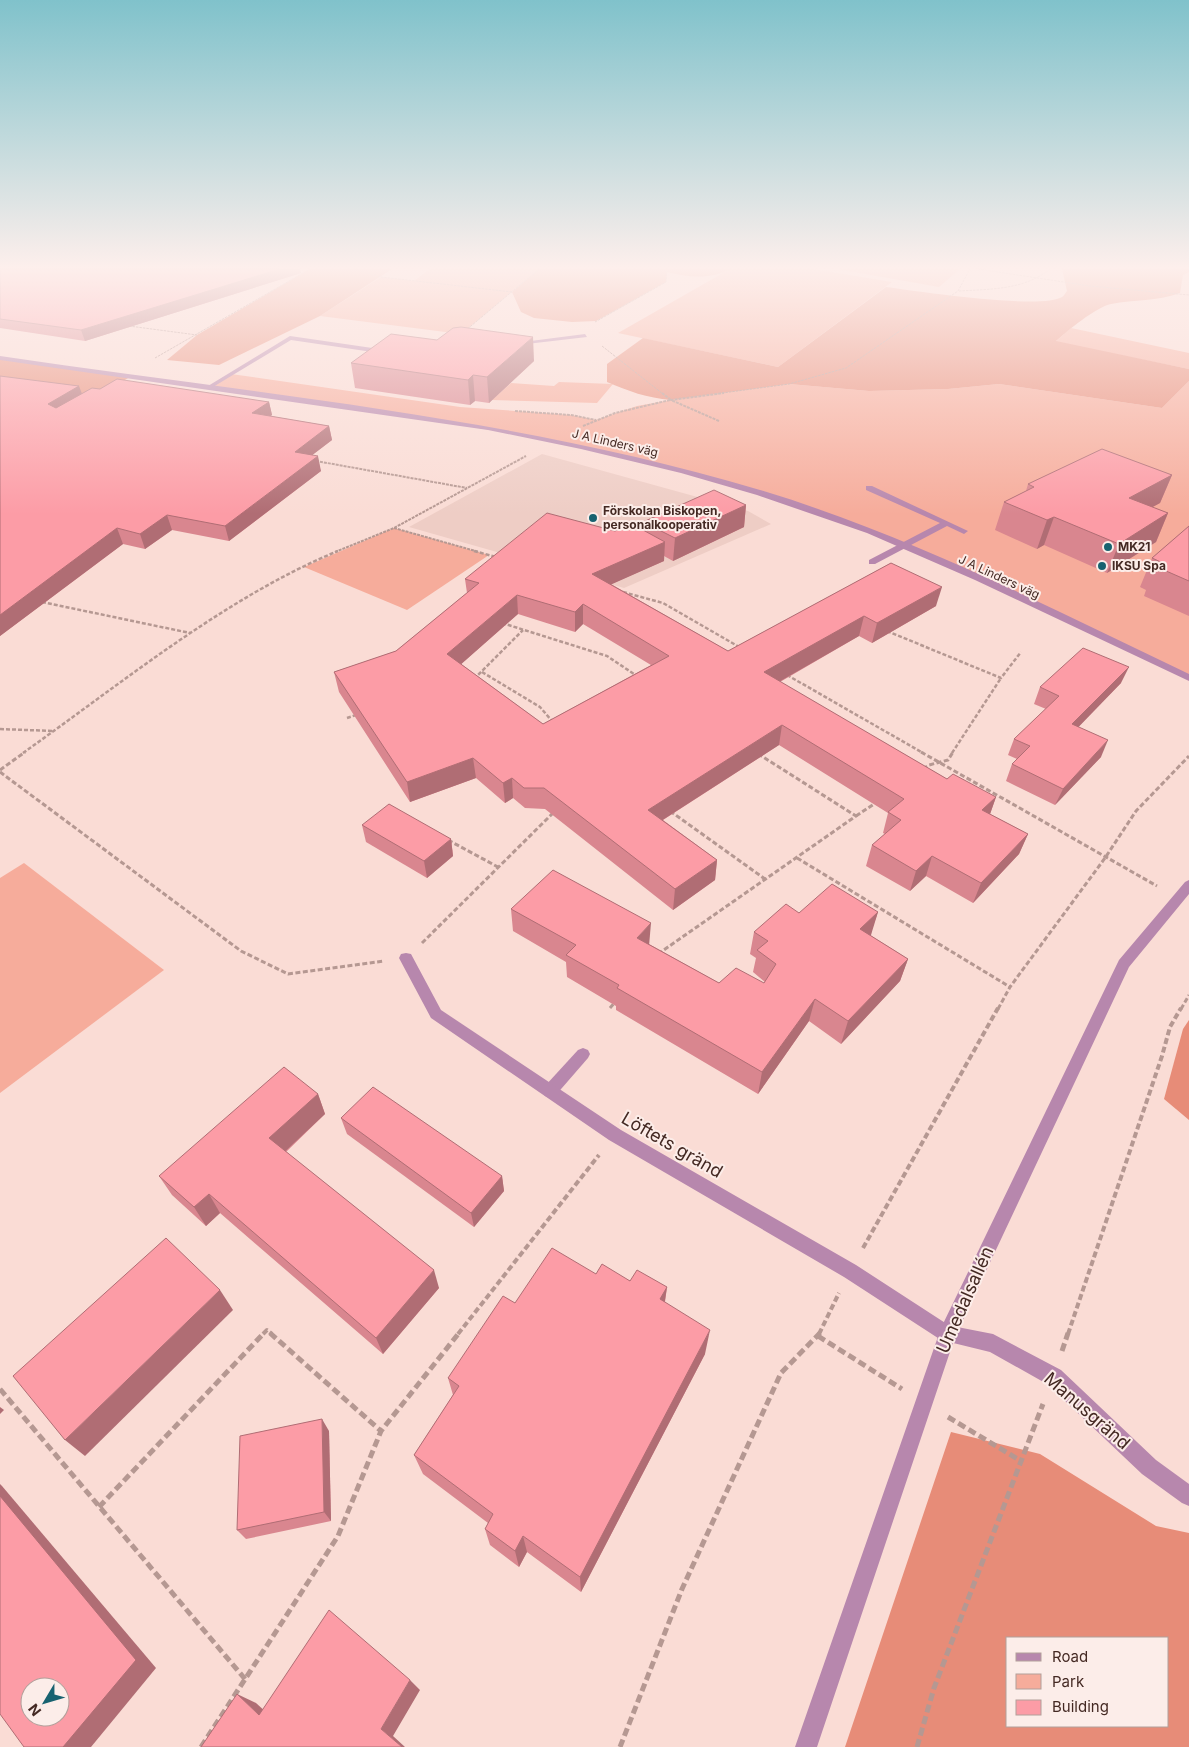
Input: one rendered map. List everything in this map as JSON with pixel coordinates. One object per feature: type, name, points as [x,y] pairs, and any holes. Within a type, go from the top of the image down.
[{"type":"street","points":[[211,386],[269,351]]},
{"type":"street","points":[[380,351],[391,352]]},
{"type":"street","name":"J A Linders väg","points":[[0,358],[126,379],[211,386],[445,421],[554,440],[654,464],[762,494],[904,546],[1189,678]]},
{"type":"street","points":[[869,488],[964,531]]},
{"type":"street","points":[[872,562],[946,523]]},
{"type":"street","name":"Umedalsallén","points":[[806,1747],[947,1334],[1124,964],[1184,891]]},
{"type":"street","name":"Löftets gränd","points":[[406,958],[436,1014],[615,1135],[850,1271],[947,1334]]},
{"type":"street","points":[[550,1091],[583,1054]]},
{"type":"street","name":"Manusgränd","points":[[947,1334],[993,1343],[1054,1378],[1149,1467],[1189,1496]]},
{"type":"path","points":[[154,359],[169,351]]},
{"type":"path","points":[[609,351],[671,400],[719,421]]},
{"type":"path","points":[[596,420],[637,406],[789,384],[846,368],[871,351]]},
{"type":"path","points":[[532,453],[394,528],[323,557],[263,587],[191,633],[53,730],[0,771],[241,951],[288,974],[406,958],[558,807]]},
{"type":"path","points":[[310,460],[467,488]]},
{"type":"path","points":[[394,528],[498,557]]},
{"type":"path","points":[[617,590],[663,603],[749,653]]},
{"type":"path","points":[[38,601],[191,633]]},
{"type":"path","points":[[497,622],[607,656],[640,678]]},
{"type":"path","points":[[882,629],[1001,678]]},
{"type":"path","points":[[466,681],[475,678],[482,672],[523,630]]},
{"type":"path","points":[[921,771],[929,765],[948,760],[1020,652]]},
{"type":"path","points":[[482,672],[540,707],[555,726]]},
{"type":"path","points":[[783,673],[1105,858],[1184,891]]},
{"type":"path","points":[[347,718],[356,715]]},
{"type":"path","points":[[0,729],[53,730]]},
{"type":"path","points":[[756,752],[856,816]]},
{"type":"path","points":[[620,1747],[682,1589],[781,1373],[818,1336],[850,1271],[1010,987],[1105,858],[1136,811],[1189,756]]},
{"type":"path","points":[[653,958],[880,799]]},
{"type":"path","points":[[664,806],[765,880]]},
{"type":"path","points":[[442,836],[498,866]]},
{"type":"path","points":[[796,858],[1010,987]]},
{"type":"path","points":[[610,1008],[622,994]]},
{"type":"path","points":[[201,1747],[338,1536],[381,1431],[615,1135]]},
{"type":"path","points":[[99,1506],[267,1330],[381,1431]]},
{"type":"path","points":[[0,1389],[245,1679]]},
{"type":"shaded area","points":[[178,351],[249,351],[219,365],[167,360]]},
{"type":"shaded area","points":[[626,351],[701,351],[778,367],[800,351],[1101,351],[1189,369],[1189,381],[1162,408],[999,384],[948,389],[869,391],[789,384],[671,400],[638,394],[607,382],[607,364]]},
{"type":"shaded area","points":[[0,358],[130,377],[91,399],[0,385]]},
{"type":"shaded area","name":"Förskolan Biskopen, personalkooperativ","points":[[542,454],[748,511],[771,524],[624,588],[409,527]]},
{"type":"shaded area","points":[[1189,1020],[1189,1120],[1164,1099],[1183,1029]]},
{"type":"shaded area","points":[[951,1432],[1040,1454],[1156,1526],[1189,1533],[1189,1747],[845,1747]]},
{"type":"green space","points":[[700,351],[800,351],[778,367]]},
{"type":"green space","points":[[1097,351],[1177,351],[1189,353],[1189,369]]},
{"type":"green space","points":[[231,374],[460,407],[571,415],[596,420],[637,406],[789,384],[869,391],[948,389],[999,384],[1162,408],[1189,381],[1189,678],[904,545],[762,494],[654,464],[554,440],[211,386]]},
{"type":"green space","points":[[559,382],[613,384],[597,403],[492,400],[511,383],[554,386]]},
{"type":"green space","points":[[394,528],[489,555],[407,610],[304,567]]},
{"type":"green space","points":[[24,863],[164,970],[0,1093],[0,878]]},
{"type":"building","points":[[368,351],[517,351],[487,377],[473,375],[468,380],[351,363]]},
{"type":"building","points":[[0,376],[79,386],[48,404],[56,408],[92,388],[100,389],[117,379],[269,402],[252,413],[329,426],[295,452],[318,456],[225,526],[167,515],[140,534],[117,528],[0,615]]},
{"type":"building","points":[[1102,449],[1172,475],[1129,498],[1168,513],[1119,544],[1054,517],[1047,520],[1004,502],[1034,487],[1028,484]]},
{"type":"building","points":[[714,490],[746,505],[675,538],[643,522]]},
{"type":"building","points":[[547,513],[615,531],[632,524],[665,542],[592,574],[728,651],[891,563],[942,587],[877,623],[864,616],[764,672],[947,779],[953,774],[996,797],[982,810],[1028,834],[981,883],[932,856],[916,871],[872,845],[901,820],[888,812],[904,799],[782,725],[648,810],[717,860],[675,889],[544,788],[524,788],[512,778],[503,783],[473,758],[407,782],[334,672],[396,651],[479,583],[465,579]],"holes":[[[517,595],[575,612],[583,604],[669,656],[543,724],[447,654]]]},
{"type":"building","points":[[1189,526],[1189,581],[1157,567],[1163,563],[1152,558]]},
{"type":"building","points":[[1083,648],[1129,667],[1072,724],[1108,740],[1063,789],[1012,764],[1030,746],[1014,739],[1059,696],[1040,687]]},
{"type":"building","points":[[389,804],[451,839],[424,861],[362,825]]},
{"type":"building","points":[[553,870],[651,923],[637,938],[719,983],[736,968],[764,983],[776,964],[757,950],[768,941],[754,932],[786,904],[799,913],[832,884],[878,912],[860,929],[908,959],[848,1021],[815,999],[762,1072],[617,988],[619,985],[566,955],[576,945],[511,909]]},
{"type":"building","points":[[284,1067],[318,1094],[269,1138],[434,1270],[376,1338],[209,1194],[194,1207],[159,1176]]},
{"type":"building","points":[[373,1087],[502,1176],[471,1213],[341,1118]]},
{"type":"building","points":[[166,1238],[220,1290],[65,1440],[13,1376]]},
{"type":"building","points":[[552,1248],[596,1274],[602,1264],[630,1281],[637,1270],[667,1287],[660,1299],[710,1330],[580,1577],[523,1536],[515,1551],[485,1529],[493,1514],[414,1455],[459,1386],[448,1378],[503,1296],[515,1303]]},
{"type":"building","points":[[322,1419],[324,1512],[237,1530],[240,1436]]},
{"type":"building","points":[[0,1496],[136,1660],[63,1747],[24,1747],[0,1714]]},
{"type":"building","points":[[329,1610],[410,1680],[381,1729],[402,1747],[201,1747],[237,1694],[259,1715]]},
{"type":"place","name":"Förskolan Biskopen, personalkooperativ","points":[[593,518]]},
{"type":"place","name":"MK21","points":[[1108,547]]},
{"type":"place","name":"IKSU Spa","points":[[1102,566]]}]
